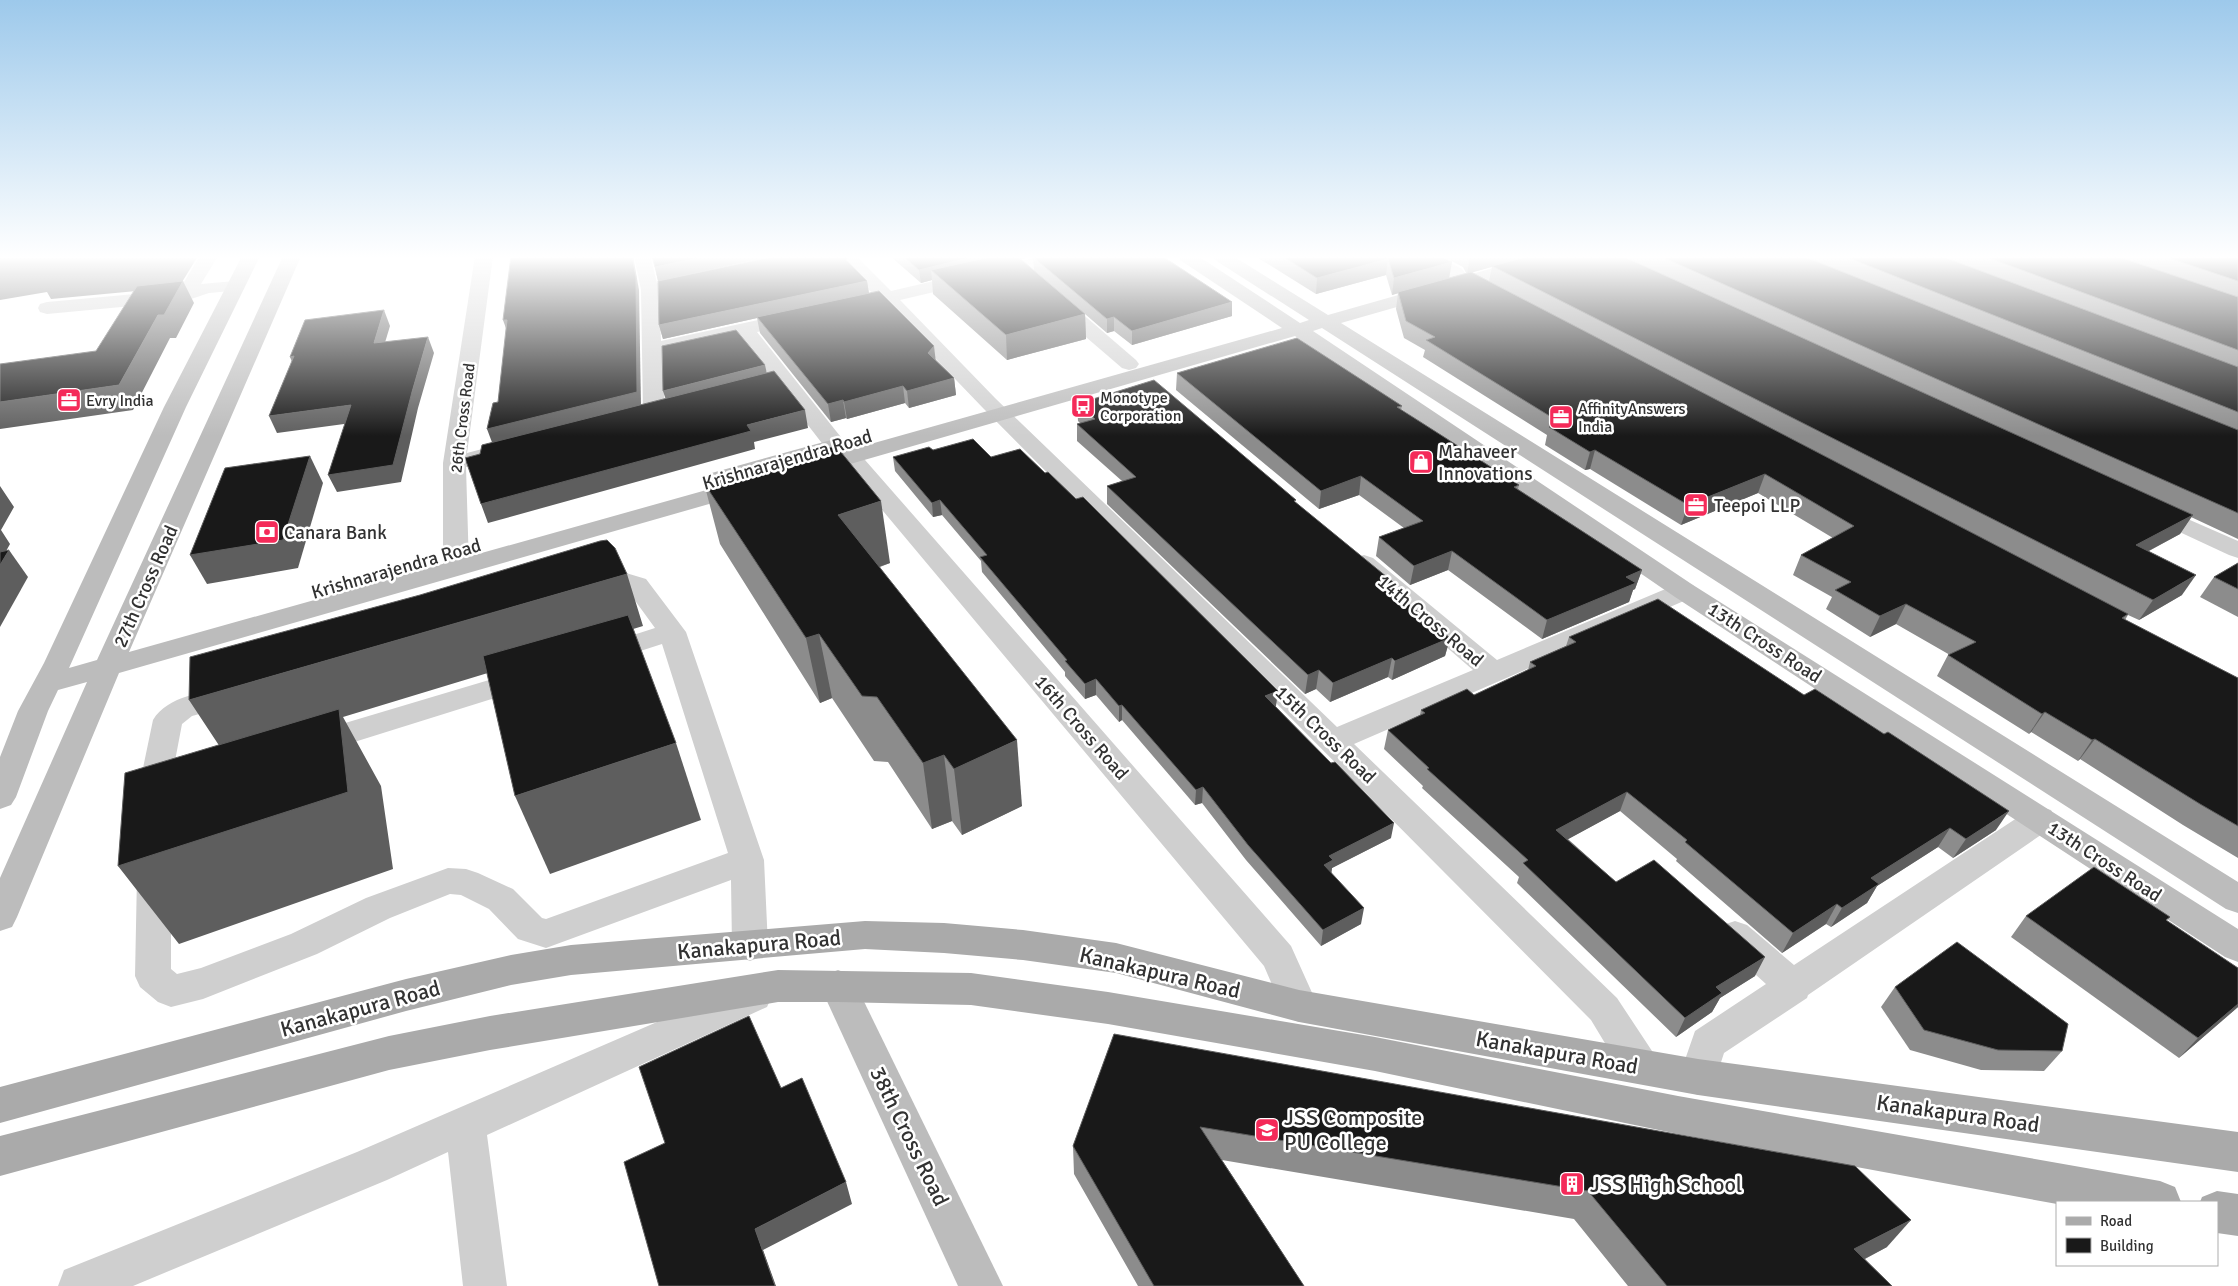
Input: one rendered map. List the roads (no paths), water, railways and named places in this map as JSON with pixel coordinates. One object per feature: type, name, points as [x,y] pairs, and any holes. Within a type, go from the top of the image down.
[{"type":"main road","points":[[0,797],[33,711],[175,407],[221,316]]},
{"type":"main road","name":"27th Cross Road","points":[[0,917],[265,316]]},
{"type":"main road","points":[[1295,316],[1304,321]]},
{"type":"main road","points":[[1298,316],[1304,321]]},
{"type":"main road","name":"Krishnarajendra Road","points":[[52,673],[1322,316]]},
{"type":"main road","name":"13th Cross Road","points":[[1304,321],[1684,591],[2238,947]]},
{"type":"main road","name":"13th Cross Road","points":[[1304,321],[2238,899]]},
{"type":"main road","name":"Kanakapura Road","points":[[0,1105],[406,995],[511,970],[571,960],[865,935],[944,938],[1023,945],[1116,958],[1299,1006],[1698,1077],[2238,1152]]},
{"type":"main road","name":"Kanakapura Road","points":[[0,1156],[389,1053],[490,1032],[778,986],[838,986],[971,989],[1108,1008],[1375,1054],[1687,1117],[2154,1201]]},
{"type":"main road","name":"38th Cross Road","points":[[838,986],[981,1286]]},
{"type":"main road","points":[[2218,1212],[2238,1215]]},
{"type":"street","name":"26th Cross Road","points":[[456,560],[454,463],[475,316]]},
{"type":"street","points":[[651,316],[654,412]]},
{"type":"street","points":[[653,349],[806,316]]},
{"type":"street","name":"15th Cross Road","points":[[905,316],[994,408],[1604,1008],[1640,1066]]},
{"type":"street","points":[[1073,316],[1161,390]]},
{"type":"street","name":"16th Cross Road","points":[[744,329],[774,381],[843,451],[1278,957],[1299,1006]]},
{"type":"street","points":[[454,463],[520,446]]},
{"type":"street","points":[[2130,500],[2238,550]]},
{"type":"street","name":"14th Cross Road","points":[[1349,550],[1493,672]]},
{"type":"street","points":[[565,597],[613,582],[626,581],[637,584],[672,632],[747,860],[750,946]]},
{"type":"street","points":[[1333,741],[1684,591]]},
{"type":"street","points":[[577,662],[672,632]]},
{"type":"street","points":[[294,749],[548,671]]},
{"type":"street","points":[[256,688],[182,709],[168,720],[161,811],[154,976],[171,991],[203,983],[295,947],[378,908],[448,881],[466,882],[501,898],[530,929],[546,934],[747,860]]},
{"type":"street","points":[[1698,1077],[1708,1043],[1794,987],[2040,819]]},
{"type":"street","points":[[1711,914],[1794,987]]},
{"type":"street","points":[[80,1286],[372,1166],[778,986]]},
{"type":"street","points":[[465,1124],[485,1286]]},
{"type":"place","name":"Evry India","points":[[69,400]]},
{"type":"place","name":"Monotype Corporation","points":[[1083,406]]},
{"type":"place","name":"AffinityAnswers India","points":[[1561,417]]},
{"type":"place","name":"Mahaveer Innovations","points":[[1421,462]]},
{"type":"place","name":"Teepoi LLP","points":[[1696,505]]},
{"type":"place","name":"Canara Bank","points":[[267,532]]},
{"type":"place","name":"JSS Composite PU College","points":[[1267,1130]]},
{"type":"place","name":"JSS High School","points":[[1572,1184]]}]
